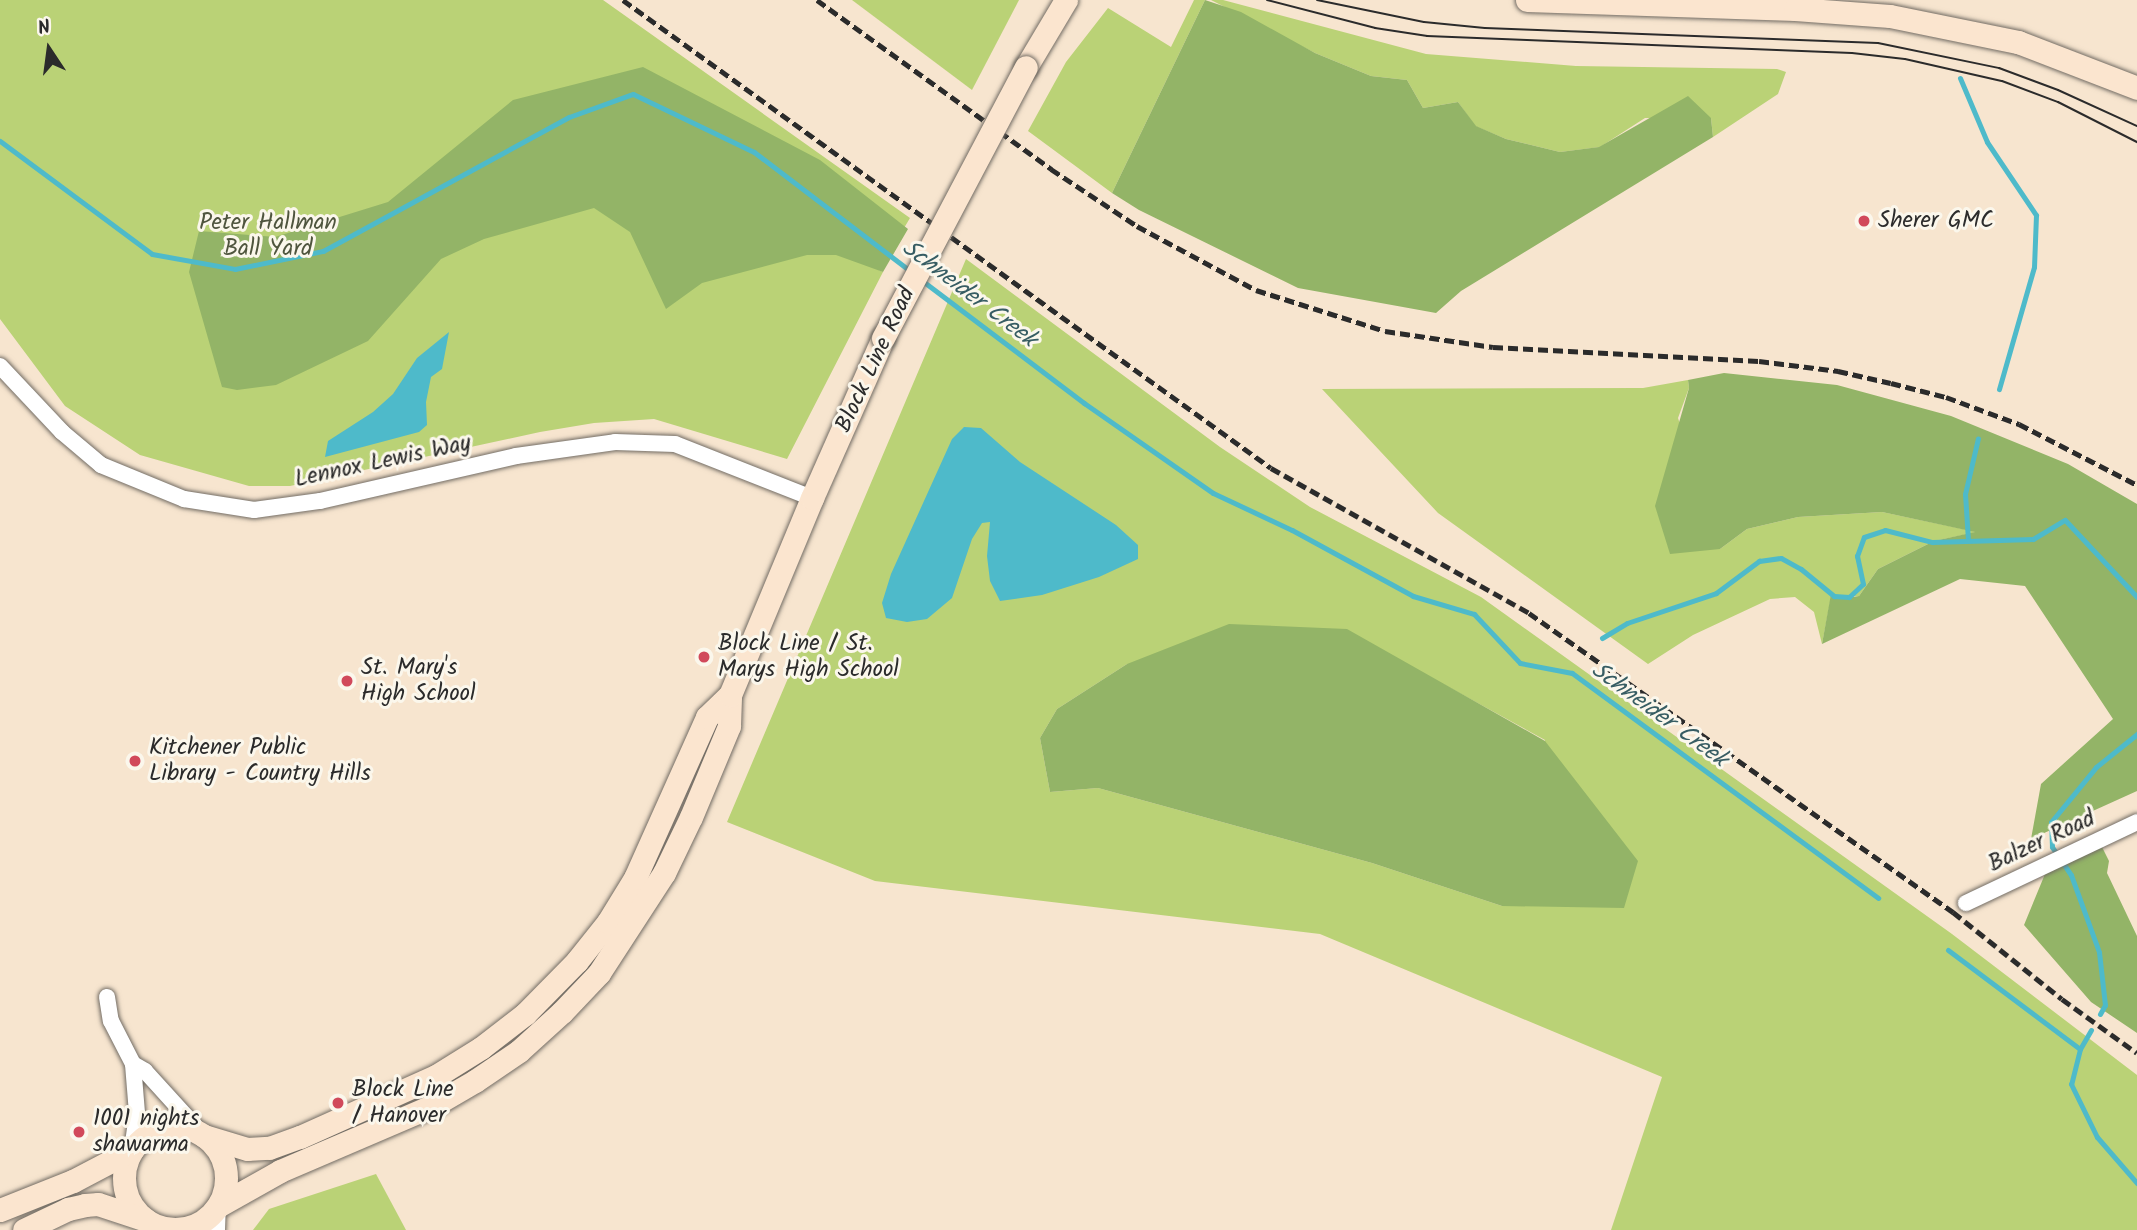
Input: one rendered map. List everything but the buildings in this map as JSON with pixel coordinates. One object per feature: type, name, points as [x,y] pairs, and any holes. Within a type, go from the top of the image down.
[{"type":"street","name":"Block Line Road","points":[[218,1206],[280,1171],[432,1106],[519,1051],[599,973],[664,873],[729,726],[730,695],[812,498],[883,338],[1026,67],[1066,0]]},
{"type":"street","points":[[1527,0],[1795,4],[1890,16],[1965,29],[2018,42],[2137,88]]},
{"type":"street","name":"Lennox Lewis Way","points":[[0,366],[62,432],[101,465],[184,499],[254,510],[320,501],[516,456],[615,442],[674,444],[812,498]]},
{"type":"street","name":"Block Line Road","points":[[204,1136],[247,1149],[269,1149],[436,1076],[481,1048],[525,1014],[578,961],[608,922],[635,877],[707,717],[730,695]]},
{"type":"street","name":"Balzer Road","points":[[1966,903],[2137,822]]},
{"type":"street","points":[[107,997],[111,1021],[133,1064],[136,1113],[132,1150],[125,1169],[126,1192],[150,1226]]},
{"type":"street","points":[[133,1064],[145,1071],[217,1149],[225,1165],[224,1191],[218,1206],[217,1230]]},
{"type":"street","points":[[0,1210],[73,1181],[132,1150],[147,1135],[167,1128],[192,1130],[204,1136]]},
{"type":"street","points":[[24,1230],[68,1209],[98,1204],[150,1226],[183,1228],[205,1219],[218,1206]]},
{"type":"green space","name":"Peter Hallman Ball Yard","points":[[0,0],[603,0],[910,218],[879,270],[883,272],[787,459],[654,419],[594,423],[540,432],[290,486],[249,486],[140,455],[65,406],[0,319]]},
{"type":"green space","points":[[852,0],[1019,0],[972,90]]},
{"type":"green space","points":[[1194,0],[1205,0],[1112,193],[1028,131],[1066,62],[1108,8],[1171,47]]},
{"type":"green space","points":[[1205,0],[1241,12],[1315,53],[1371,76],[1407,80],[1423,108],[1458,102],[1476,126],[1506,139],[1560,152],[1599,147],[1688,96],[1711,118],[1713,137],[1461,291],[1436,313],[1298,288],[1139,210],[1112,193]]},
{"type":"green space","points":[[1211,0],[1223,0],[1426,54],[1576,66],[1777,69],[1786,72],[1778,94],[1713,137],[1711,118],[1645,118],[1600,147],[1560,152],[1506,139],[1475,126],[1458,102],[1423,108],[1407,80],[1371,76],[1315,53]]},
{"type":"green space","points":[[643,67],[820,160],[908,229],[883,272],[836,255],[807,255],[702,283],[666,309],[630,232],[594,208],[484,239],[441,259],[368,341],[276,385],[237,390],[222,387],[189,272],[199,231],[275,237],[388,202],[513,100]]},
{"type":"green space","points":[[966,259],[1220,447],[1310,507],[1481,597],[1952,934],[2137,1075],[2137,1230],[1611,1230],[1662,1077],[1320,934],[875,881],[727,822]],"holes":[[[1127,664],[1443,684],[1545,740],[1502,906],[1372,863],[1098,788],[1050,792],[1040,738],[1057,709]]]},
{"type":"green space","points":[[1724,373],[1837,385],[1951,416],[2068,464],[2137,504],[2137,791],[2031,839],[2041,784],[2113,719],[2025,586],[1960,579],[1822,644],[1831,594],[1846,598],[1859,596],[1878,569],[1934,541],[1975,532],[1882,512],[1798,517],[1747,529],[1720,549],[1670,554],[1655,506],[1689,388],[1688,380]]},
{"type":"green space","points":[[1688,380],[1689,388],[1678,418],[1720,549],[1747,529],[1798,517],[1882,512],[1977,532],[1934,541],[1878,569],[1859,596],[1831,597],[1822,644],[1814,612],[1795,597],[1770,599],[1693,635],[1648,664],[1438,513],[1322,389],[1643,388]]},
{"type":"green space","points":[[1229,624],[1347,629],[1545,741],[1638,861],[1624,908],[1502,906],[1372,863],[1098,788],[1050,792],[1040,738],[1057,709],[1127,664]]},
{"type":"green space","points":[[2101,845],[2109,861],[2107,873],[2137,936],[2137,1033],[2091,1002],[2024,925],[2045,874]]},
{"type":"green space","points":[[376,1174],[406,1230],[253,1230],[269,1209]]},
{"type":"water","points":[[449,332],[442,369],[431,377],[426,402],[427,425],[419,432],[325,457],[328,441],[373,412],[393,394],[417,358]]},
{"type":"water","points":[[964,427],[981,428],[1020,462],[1116,525],[1138,545],[1138,559],[1099,577],[1042,595],[1000,601],[990,581],[987,556],[990,522],[982,523],[972,539],[952,598],[927,619],[907,622],[886,618],[882,603],[891,574],[952,439]]},
{"type":"waterway","points":[[1960,78],[1987,142],[2036,215],[2034,267],[1999,389]]},
{"type":"waterway","name":"Schneider Creek","points":[[0,141],[152,254],[235,269],[323,251],[569,117],[633,94],[754,152],[913,273]]},
{"type":"waterway","name":"Schneider Creek","points":[[920,279],[1084,403],[1213,493],[1292,530],[1413,596],[1474,614],[1520,663],[1572,673],[1878,898]]},
{"type":"waterway","points":[[1968,540],[1965,494],[1978,438]]},
{"type":"waterway","name":"Schneider Creek","points":[[1602,638],[1627,623],[1716,593],[1759,561],[1781,558],[1801,569],[1834,596],[1849,597],[1863,584],[1857,556],[1864,537],[1885,530],[1932,542],[2033,539],[2065,520],[2137,597]]},
{"type":"waterway","name":"Schneider Creek","points":[[2100,1014],[2105,1005],[2099,952],[2071,875],[2052,847],[2051,822],[2096,767],[2137,734]]},
{"type":"waterway","name":"Schneider Creek","points":[[1948,950],[2080,1049]]},
{"type":"waterway","name":"Schneider Creek","points":[[2091,1030],[2080,1049],[2071,1084],[2097,1137],[2137,1183]]},
{"type":"tram line","points":[[1267,0],[1375,28],[1427,36],[1852,53],[1905,59],[2002,81],[2058,102],[2137,142]]},
{"type":"tram line","points":[[1317,0],[1424,22],[1485,28],[1878,43],[1999,68],[2058,90],[2137,126]]},
{"type":"railway","points":[[623,0],[1271,468],[1529,613],[1953,912],[2062,999],[2137,1053]]},
{"type":"railway","points":[[817,0],[1051,169],[1137,226],[1256,290],[1385,331],[1493,347],[1759,361],[1838,371],[1946,397],[2019,424],[2137,485]]},
{"type":"place","name":"Sherer GMC","points":[[1864,221]]},
{"type":"place","name":"Block Line / St. Marys High School","points":[[704,657]]},
{"type":"place","name":"St. Mary's High School","points":[[347,681]]},
{"type":"place","name":"Kitchener Public Library - Country Hills","points":[[135,761]]},
{"type":"place","name":"Block Line / Hanover","points":[[338,1103]]},
{"type":"place","name":"1001 nights shawarma","points":[[79,1132]]}]
